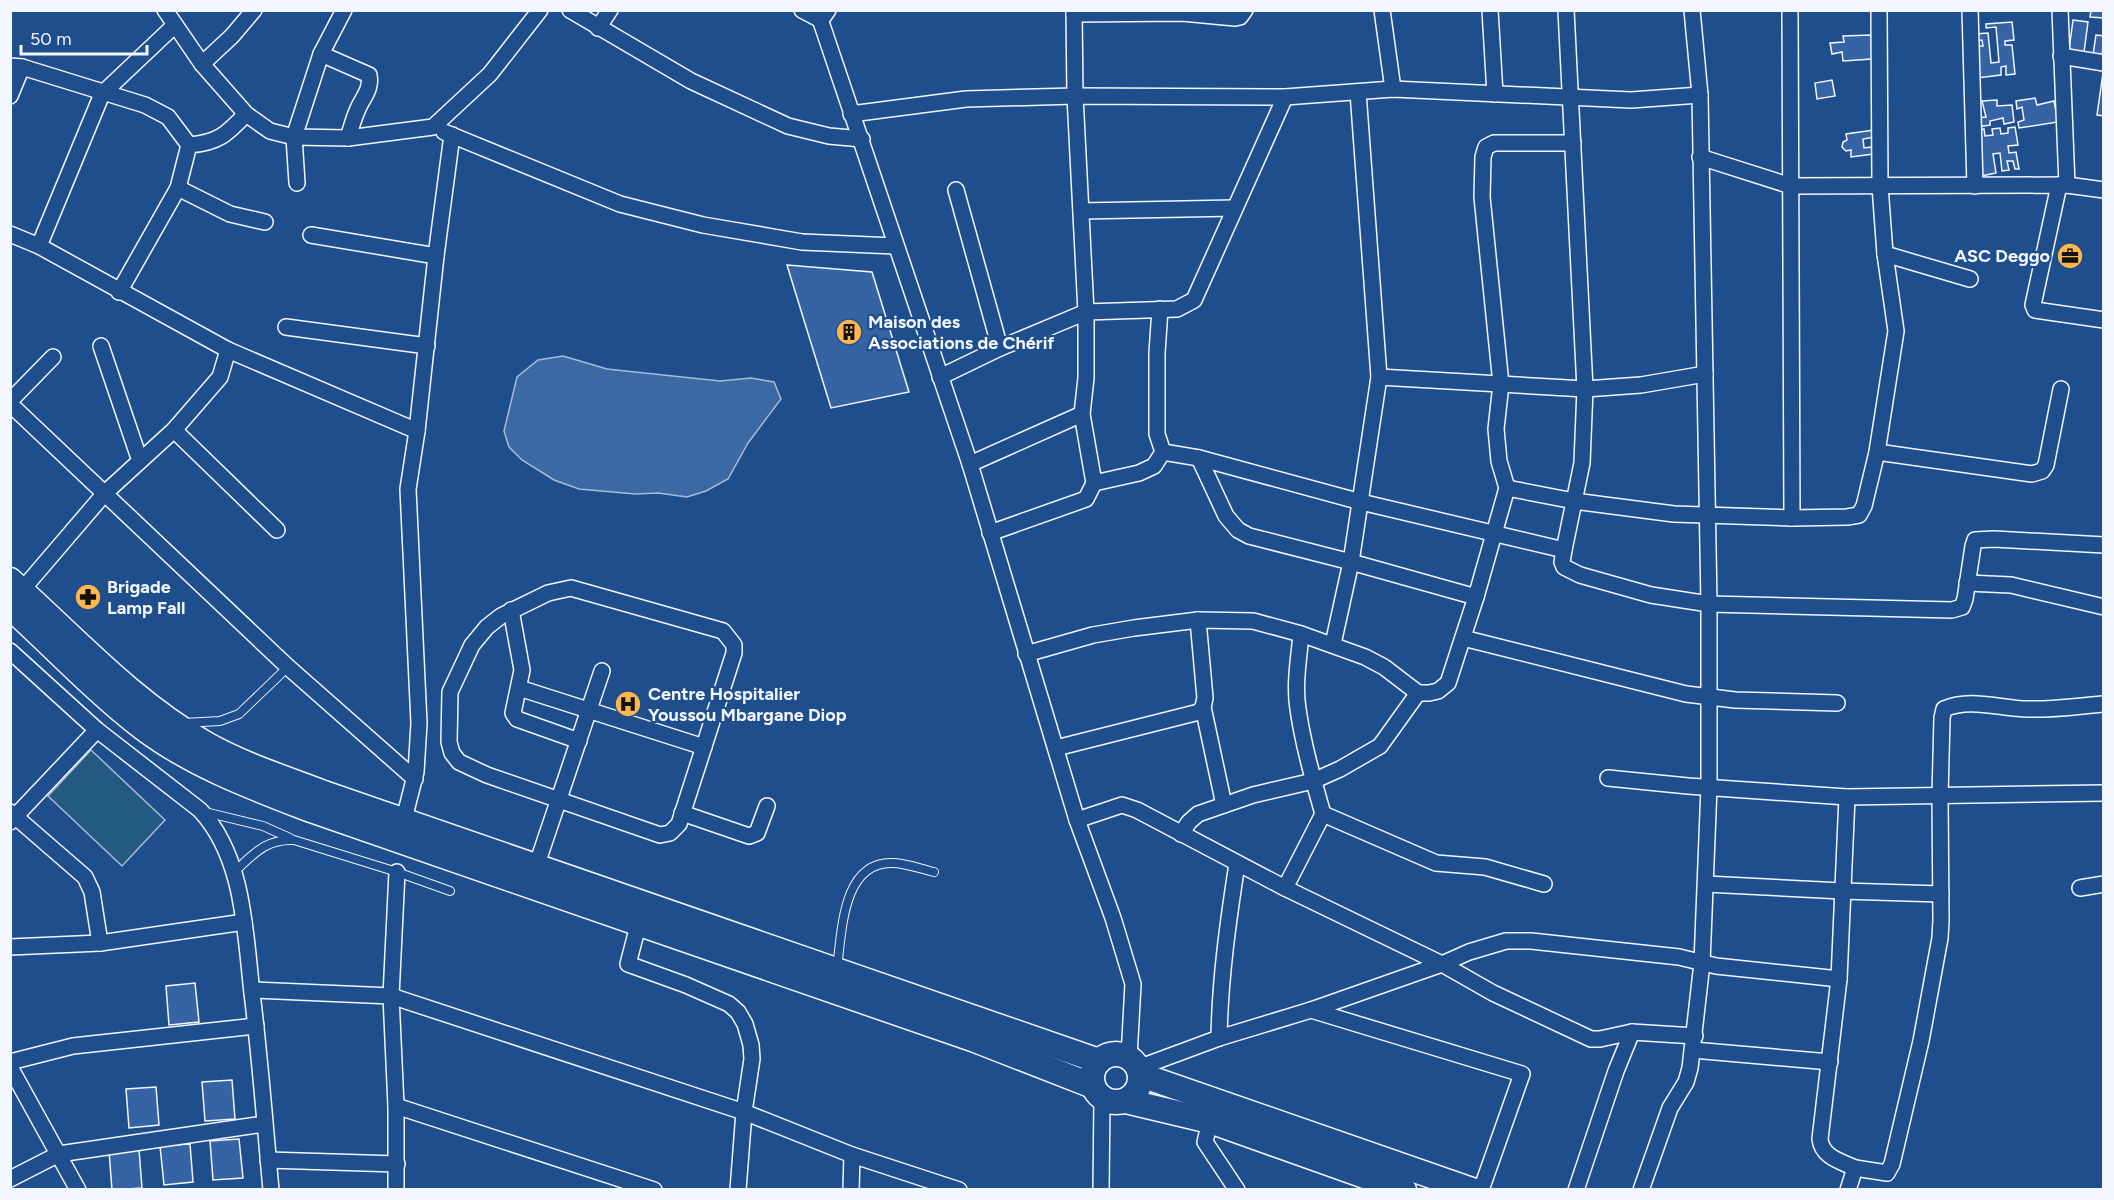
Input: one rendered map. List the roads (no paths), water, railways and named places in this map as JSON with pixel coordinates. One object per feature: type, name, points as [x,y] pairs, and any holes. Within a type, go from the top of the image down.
[{"type":"main road","points":[[14,592],[131,692],[174,724],[207,745],[239,761],[324,793],[404,819],[639,922],[975,1040],[1107,1096],[1210,1121],[1370,1184],[1404,1190]]},
{"type":"main road","points":[[14,592],[113,703],[148,731],[191,758],[267,794],[308,809],[534,875],[837,969],[1099,1061]]},
{"type":"main road","points":[[1107,1096],[1092,1072],[1099,1061],[1113,1054],[1136,1067],[1472,1190]]},
{"type":"main road","points":[[1107,1096],[1134,1095],[1140,1086],[1136,1067]]},
{"type":"street","points":[[165,10],[202,64],[246,114],[270,131],[294,137],[348,138],[433,127],[620,204],[703,225],[802,242],[895,246]]},
{"type":"street","points":[[202,64],[232,36],[254,10]]},
{"type":"street","points":[[297,183],[294,137],[321,54],[344,10]]},
{"type":"street","points":[[433,127],[490,74],[540,10]]},
{"type":"street","points":[[570,10],[691,81],[788,126],[829,136],[862,139]]},
{"type":"street","points":[[598,28],[610,10]]},
{"type":"street","points":[[802,10],[822,14],[851,114],[862,139],[895,246],[970,464],[1077,820],[1113,918],[1133,984],[1136,1067],[1219,1038],[1311,1010],[1442,964],[1469,952],[1506,941],[1679,957],[1728,968],[1839,979]]},
{"type":"street","points":[[990,533],[1086,499],[1094,483],[1082,414],[1086,378],[1086,312],[1075,96],[1074,12],[1182,13],[1235,18],[1240,17],[1245,10]]},
{"type":"street","points":[[1382,10],[1393,89]]},
{"type":"street","points":[[1490,10],[1495,94]]},
{"type":"street","points":[[1566,10],[1585,389],[1582,463],[1564,550],[1562,562],[1564,567],[1580,575],[1651,595],[1709,604],[1952,610],[1962,607],[1975,540],[1980,538],[2103,545]]},
{"type":"street","points":[[1641,1190],[1670,1108],[1686,1082],[1694,1043],[1702,963],[1706,884],[1709,787],[1709,604],[1706,374],[1700,95],[1692,10]]},
{"type":"street","points":[[1790,10],[1792,518]]},
{"type":"street","points":[[1507,488],[1574,501],[1674,514],[1792,518],[1847,518],[1859,515],[1864,506],[1877,452],[1896,331],[1885,254],[1880,186],[1879,10]]},
{"type":"street","points":[[1970,10],[1975,186]]},
{"type":"street","points":[[2060,10],[2063,185],[2033,305],[2035,310],[2103,320]]},
{"type":"street","points":[[39,246],[102,94],[175,26]]},
{"type":"street","points":[[321,54],[369,75],[369,89],[358,109],[348,138]]},
{"type":"street","points":[[2061,57],[2103,63]]},
{"type":"street","points":[[10,96],[16,67],[145,105],[168,117],[189,145]]},
{"type":"street","points":[[851,114],[966,99],[1075,96],[1285,97],[1393,89],[1631,100],[1700,95]]},
{"type":"street","points":[[1333,644],[1351,561],[1379,377],[1358,92]]},
{"type":"street","points":[[940,377],[1000,348],[1086,312],[1177,309],[1194,300],[1285,97]]},
{"type":"street","points":[[189,145],[202,144],[226,135],[246,114]]},
{"type":"street","points":[[404,819],[415,779],[418,745],[408,489],[452,135]]},
{"type":"street","points":[[1026,654],[1093,634],[1198,620],[1254,621],[1333,644],[1365,657],[1384,667],[1418,693],[1438,691],[1448,683],[1476,597],[1507,488],[1499,461],[1496,429],[1501,384],[1482,197],[1483,157],[1486,147],[1494,143],[1573,143]]},
{"type":"street","points":[[119,292],[178,188],[189,145]]},
{"type":"street","points":[[1700,157],[1791,186],[2063,185],[2103,190]]},
{"type":"street","points":[[178,188],[230,214],[265,222]]},
{"type":"street","points":[[956,190],[1000,348]]},
{"type":"street","points":[[1081,211],[1235,208]]},
{"type":"street","points":[[10,234],[39,246],[228,350],[417,431]]},
{"type":"street","points":[[311,235],[436,256]]},
{"type":"street","points":[[1885,254],[1970,279]]},
{"type":"street","points":[[1160,309],[1157,353],[1157,434],[1163,452]]},
{"type":"street","points":[[286,327],[427,346]]},
{"type":"street","points":[[101,346],[140,461]]},
{"type":"street","points":[[14,592],[105,493],[174,430],[220,377],[228,350]]},
{"type":"street","points":[[53,357],[10,402],[288,667],[415,779]]},
{"type":"street","points":[[1379,377],[1585,389],[1641,386],[1706,374]]},
{"type":"street","points":[[1877,452],[2032,474],[2042,471],[2046,465],[2061,389]]},
{"type":"street","points":[[970,464],[1082,414]]},
{"type":"street","points":[[174,430],[277,530]]},
{"type":"street","points":[[1163,452],[1200,458],[1361,502],[1564,550]]},
{"type":"street","points":[[1094,483],[1139,473],[1154,466],[1163,452]]},
{"type":"street","points":[[1200,458],[1227,516],[1238,530],[1249,536],[1351,561],[1476,597]]},
{"type":"street","points":[[1967,583],[2011,585],[2103,607]]},
{"type":"street","points":[[571,588],[723,631],[734,645],[734,653],[679,824],[670,833],[660,835],[464,766],[452,753],[449,742],[450,692],[472,645],[487,627],[511,610],[548,593],[571,588]]},
{"type":"street","points":[[511,610],[522,670],[513,713],[517,718],[579,741]]},
{"type":"street","points":[[1198,620],[1205,698],[1203,707],[1224,805]]},
{"type":"street","points":[[1285,888],[1323,814],[1313,781],[1298,707],[1297,672],[1301,634]]},
{"type":"street","points":[[1463,638],[1686,694],[1770,702],[1837,703]]},
{"type":"street","points":[[10,651],[97,730],[200,810],[219,835],[234,872],[244,921],[271,1190]]},
{"type":"street","points":[[534,875],[602,671]]},
{"type":"street","points":[[519,688],[704,747]]},
{"type":"street","points":[[1181,834],[1193,818],[1224,805],[1313,781],[1340,769],[1380,746],[1418,693]]},
{"type":"street","points":[[1846,797],[1839,979],[1820,1139],[1821,1147],[1826,1154],[1855,1168],[1887,1173],[1892,1164],[1921,1041],[1940,938],[1940,796],[1944,710],[1953,705],[1970,704],[2026,710],[2103,704]]},
{"type":"street","points":[[1056,748],[1196,714],[1203,707]]},
{"type":"street","points":[[97,730],[12,817],[76,868],[89,883],[100,943]]},
{"type":"street","points":[[1608,778],[1846,797],[2103,793]]},
{"type":"street","points":[[682,813],[748,836],[757,833],[767,806]]},
{"type":"street","points":[[1077,820],[1111,808],[1130,806],[1237,864],[1442,964],[1493,993],[1591,1039],[1632,1032],[1830,1062]]},
{"type":"street","points":[[1323,814],[1436,863],[1485,867],[1544,884]]},
{"type":"street","points":[[1219,1038],[1221,983],[1237,864]]},
{"type":"street","points":[[396,1190],[396,1106],[391,996],[397,872]]},
{"type":"street","points":[[1706,884],[1941,894]]},
{"type":"street","points":[[2080,888],[2103,884]]},
{"type":"street","points":[[10,947],[100,943],[244,921]]},
{"type":"street","points":[[639,922],[628,964],[687,985],[729,1004],[738,1012],[748,1035],[753,1059],[744,1112],[738,1190]]},
{"type":"street","points":[[252,990],[391,996],[744,1112],[852,1155],[959,1190]]},
{"type":"street","points":[[1311,1010],[1522,1074],[1481,1190]]},
{"type":"street","points":[[10,1062],[73,1046],[256,1026]]},
{"type":"street","points":[[1576,1190],[1616,1071],[1632,1032]]},
{"type":"street","points":[[10,1067],[78,1190]]},
{"type":"street","points":[[1101,1190],[1107,1096]]},
{"type":"street","points":[[396,1106],[624,1185],[654,1190]]},
{"type":"street","points":[[1210,1121],[1205,1142],[1237,1190]]},
{"type":"street","points":[[10,1179],[59,1154],[264,1124]]},
{"type":"street","points":[[851,1190],[852,1155]]},
{"type":"street","points":[[268,1160],[396,1164]]},
{"type":"street","points":[[1848,1190],[1855,1168]]},
{"type":"lane","points":[[174,724],[220,721],[239,714],[288,667]]},
{"type":"lane","points":[[200,810],[263,826],[294,840],[450,891]]},
{"type":"lane","points":[[234,872],[262,847],[282,840],[294,840]]},
{"type":"lane","points":[[837,969],[846,904],[855,882],[868,868],[892,862],[934,872]]},
{"type":"place","name":"ASC Deggo","points":[[2070,256]]},
{"type":"place","name":"Maison des Associations de Chérif","points":[[849,332]]},
{"type":"place","name":"Brigade Lamp Fall","points":[[88,597]]},
{"type":"place","name":"Centre Hospitalier Youssou Mbargane Diop","points":[[628,704]]}]
